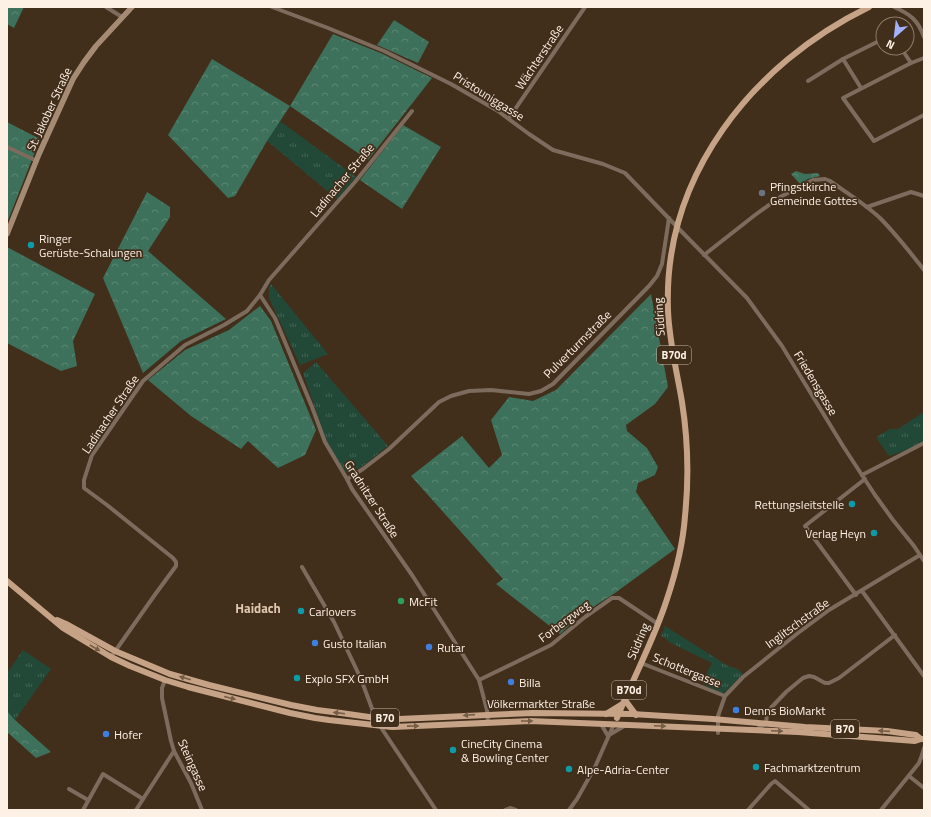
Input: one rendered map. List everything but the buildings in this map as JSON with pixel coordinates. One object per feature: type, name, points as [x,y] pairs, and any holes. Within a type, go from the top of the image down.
[{"type":"main road","name":"St. Jakober Straße","points":[[7,234],[55,116],[72,79],[96,46],[132,7]]},
{"type":"main road","name":"Südring","points":[[617,718],[658,624],[667,599],[680,553],[685,517],[688,483],[685,428],[668,311],[668,282],[671,254],[682,208],[689,189],[703,161],[720,134],[746,100],[776,70],[803,47],[834,26],[869,7]]},
{"type":"main road","name":"Völkermarkter Straße","points":[[7,581],[63,628],[111,657],[130,666],[165,680],[206,692],[315,718],[392,727],[530,721],[712,728],[718,722],[725,720],[916,734],[922,739]]},
{"type":"main road","name":"Völkermarkter Straße","points":[[51,618],[66,624],[115,651],[170,674],[209,685],[317,710],[376,718],[399,719],[533,712],[636,715],[718,722],[756,730],[913,741],[922,739]]},
{"type":"main road","points":[[130,666],[140,662]]},
{"type":"main road","points":[[165,680],[170,674]]},
{"type":"main road","points":[[206,692],[209,685]]},
{"type":"main road","points":[[249,703],[251,695]]},
{"type":"main road","points":[[606,714],[624,701],[636,715]]},
{"type":"main road","points":[[290,712],[292,705]]},
{"type":"main road","points":[[315,718],[317,710]]},
{"type":"main road","points":[[606,714],[628,724]]},
{"type":"street","points":[[106,7],[122,17]]},
{"type":"street","name":"Pristouniggasse","points":[[272,7],[384,51],[451,84],[509,118],[553,150],[603,164],[625,172],[677,227]]},
{"type":"street","name":"Wächterstraße","points":[[509,118],[585,7]]},
{"type":"street","points":[[894,7],[910,16],[917,22],[923,31],[924,37]]},
{"type":"street","points":[[808,81],[843,59],[875,43]]},
{"type":"street","points":[[906,56],[911,63]]},
{"type":"street","points":[[924,58],[911,63],[843,98],[874,141],[924,115]]},
{"type":"street","points":[[843,59],[861,88]]},
{"type":"street","name":"Ladinacher Straße","points":[[111,657],[176,566],[176,562],[173,558],[84,488],[84,480],[92,455],[143,381],[185,345],[224,325],[247,311],[260,295],[269,280],[355,182],[412,111]]},
{"type":"street","points":[[7,147],[37,161]]},
{"type":"street","points":[[704,255],[755,215],[780,198],[813,180],[825,178],[879,217],[896,234],[924,270]]},
{"type":"street","points":[[867,207],[911,192],[924,196]]},
{"type":"street","name":"Pulverturmstraße","points":[[347,479],[364,469],[379,457],[439,402],[451,396],[469,391],[491,390],[529,394],[541,391],[553,384],[657,276],[662,264],[669,218]]},
{"type":"street","name":"Friedensgasse","points":[[677,227],[747,298],[782,346],[865,480],[924,561]]},
{"type":"street","name":"Gradnitzer Straße","points":[[260,295],[276,318],[325,442],[352,489],[412,575],[479,680],[488,722]]},
{"type":"street","points":[[862,475],[924,443]]},
{"type":"street","points":[[856,595],[805,526],[865,480]]},
{"type":"street","name":"Inglitschstraße","points":[[718,722],[725,696],[743,677],[829,610],[920,555]]},
{"type":"street","points":[[302,567],[334,622],[380,726],[436,810]]},
{"type":"street","points":[[862,591],[924,676]]},
{"type":"street","name":"Forbergweg","points":[[479,680],[551,645],[585,616],[612,598],[619,598],[658,624]]},
{"type":"street","points":[[756,730],[766,724],[768,711],[786,692],[803,678],[809,676],[825,683],[829,683],[843,675],[895,636]]},
{"type":"street","name":"Schottergasse","points":[[641,663],[725,696]]},
{"type":"street","name":"Steingasse","points":[[165,680],[162,688],[162,698],[170,741],[191,783],[202,810]]},
{"type":"street","points":[[569,810],[595,767],[617,718]]},
{"type":"street","points":[[601,723],[609,736]]},
{"type":"street","points":[[609,736],[628,724]]},
{"type":"street","points":[[881,810],[919,763],[924,748]]},
{"type":"street","points":[[136,810],[174,751]]},
{"type":"street","points":[[83,810],[103,774],[143,799]]},
{"type":"street","points":[[909,776],[924,788]]},
{"type":"street","points":[[748,810],[775,781],[809,810]]},
{"type":"street","points":[[69,789],[88,800]]},
{"type":"street","points":[[505,810],[510,808],[516,810]]},
{"type":"green space","points":[[7,7],[24,7],[14,28],[7,24]]},
{"type":"green space","points":[[394,20],[429,42],[418,63],[377,45]]},
{"type":"green space","points":[[333,34],[383,54],[432,78],[368,160],[290,106]]},
{"type":"green space","points":[[212,59],[290,106],[267,141],[235,196],[228,198],[168,135]]},
{"type":"green space","points":[[280,121],[356,177],[337,199],[267,141]]},
{"type":"green space","points":[[7,122],[40,139],[7,223]]},
{"type":"green space","points":[[403,125],[441,147],[402,209],[360,180]]},
{"type":"green space","points":[[796,171],[805,174],[818,173],[820,176],[808,179],[800,184],[791,174]]},
{"type":"green space","points":[[147,192],[170,207],[170,217],[148,251],[226,319],[181,341],[143,373],[103,278]]},
{"type":"green space","points":[[7,247],[95,294],[73,341],[77,366],[61,371],[7,343]]},
{"type":"green space","points":[[271,284],[328,354],[300,365],[269,298],[269,288]]},
{"type":"green space","points":[[651,294],[668,387],[655,404],[626,425],[627,431],[647,448],[658,467],[655,475],[638,483],[636,492],[675,549],[615,593],[582,614],[560,634],[496,584],[503,579],[411,476],[462,436],[489,468],[502,455],[491,420],[509,397],[533,401],[556,390]]},
{"type":"green space","points":[[260,306],[271,321],[316,430],[305,455],[278,468],[248,441],[241,449],[191,416],[148,380],[185,350],[229,330]]},
{"type":"green space","points":[[316,362],[388,446],[364,465],[351,473],[344,471],[326,440],[303,373]]},
{"type":"green space","points":[[924,412],[924,441],[904,451],[889,456],[877,439],[878,436],[890,429],[898,429]]},
{"type":"green space","points":[[665,626],[743,674],[724,693],[708,687],[704,684],[703,680],[712,663],[669,642],[661,636]]},
{"type":"green space","points":[[23,650],[51,669],[15,720],[7,711],[7,673]]},
{"type":"green space","points":[[7,711],[51,752],[36,758],[7,732]]},
{"type":"place","name":"Pfingstkirche Gemeinde Gottes","points":[[762,193]]},
{"type":"place","name":"Ringer Gerüste-Schalungen","points":[[31,245]]},
{"type":"place","name":"Rettungsleitstelle","points":[[852,504]]},
{"type":"place","name":"Verlag Heyn","points":[[874,533]]},
{"type":"place","name":"McFit","points":[[401,601]]},
{"type":"place","name":"Carlovers","points":[[301,611]]},
{"type":"place","name":"Gusto Italian","points":[[315,643]]},
{"type":"place","name":"Rutar","points":[[429,647]]},
{"type":"place","name":"Explo SFX GmbH","points":[[297,678]]},
{"type":"place","name":"Billa","points":[[511,682]]},
{"type":"place","name":"Denns BioMarkt","points":[[736,710]]},
{"type":"place","name":"Hofer","points":[[106,734]]},
{"type":"place","name":"CineCity Cinema & Bowling Center","points":[[453,750]]},
{"type":"place","name":"Fachmarktzentrum","points":[[756,767]]},
{"type":"place","name":"Alpe-Adria-Center","points":[[569,769]]},
{"type":"district","name":"Haidach","points":[[258,608]]}]
